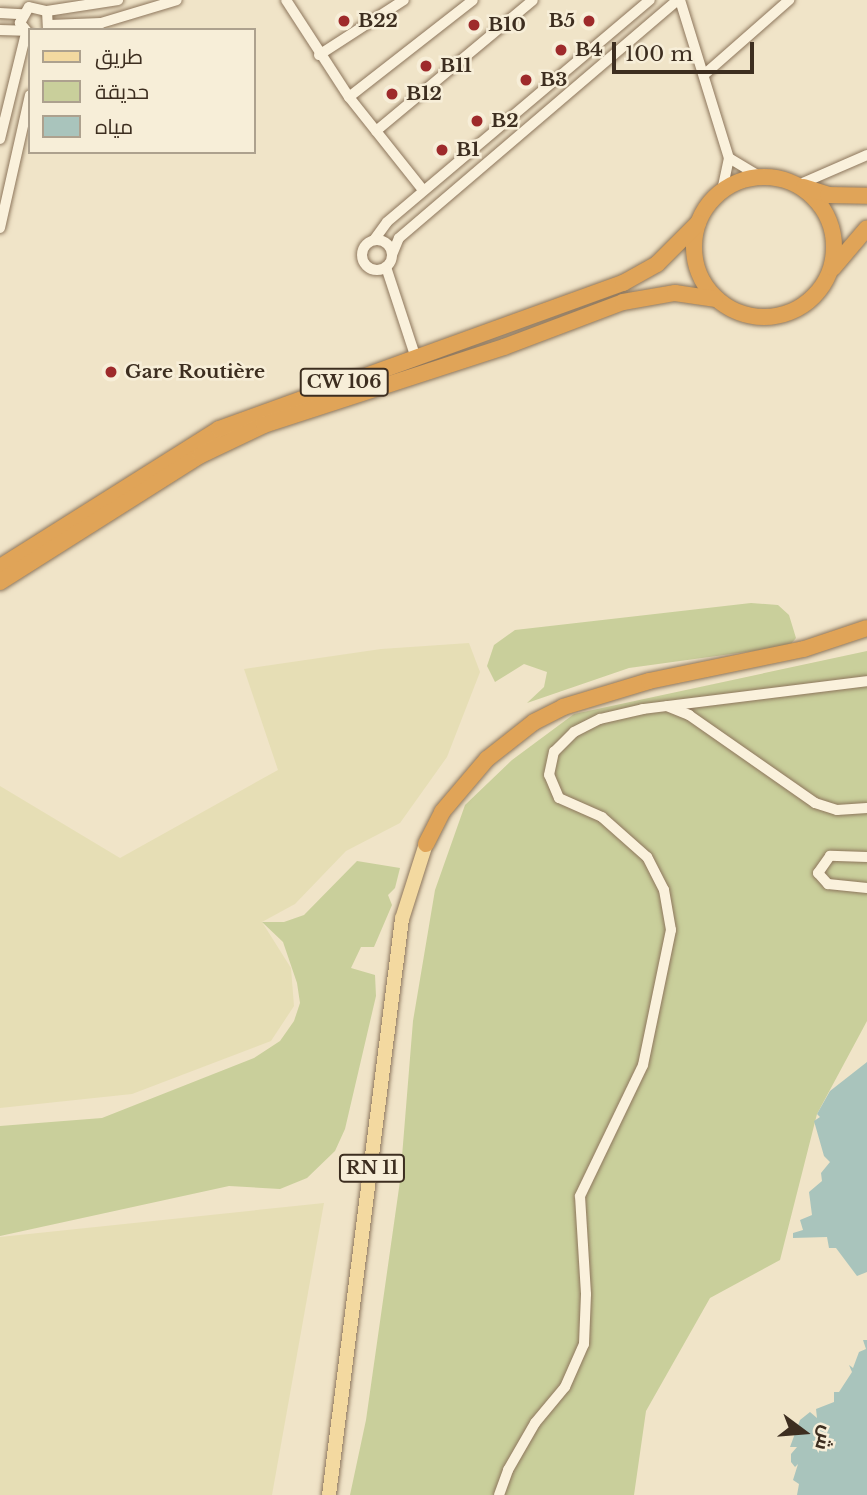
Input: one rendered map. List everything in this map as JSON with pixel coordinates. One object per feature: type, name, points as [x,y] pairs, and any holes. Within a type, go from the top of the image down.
[{"type":"highway","points":[[867,196],[828,195],[759,176],[722,191],[698,223],[695,263],[715,299],[753,317],[775,317],[813,298],[867,228]]},
{"type":"highway","points":[[798,185],[814,197],[833,233],[830,273]]},
{"type":"highway","name":"CW 106","points":[[0,567],[219,429],[640,275],[667,256],[698,223]]},
{"type":"highway","name":"CW 106","points":[[0,582],[201,455],[264,425],[504,347],[623,302],[675,293],[715,299]]},
{"type":"highway","name":"RN 11","points":[[426,844],[442,812],[487,759],[534,722],[563,707],[649,681],[804,649],[867,628]]},
{"type":"highway","name":"RN 11","points":[[426,844],[485,767],[537,725],[564,712],[642,687],[826,652],[867,638]]},
{"type":"main road","name":"RN 11","points":[[329,1495],[402,919],[426,844]]},
{"type":"street","points":[[0,13],[34,6],[118,0]]},
{"type":"street","points":[[46,7],[49,27],[101,23],[177,0]]},
{"type":"street","points":[[319,55],[404,0]]},
{"type":"street","points":[[349,97],[473,0]]},
{"type":"street","points":[[376,131],[533,0]]},
{"type":"street","points":[[386,267],[372,269],[364,263],[363,249],[374,240],[387,222],[650,0]]},
{"type":"street","points":[[416,358],[386,267],[400,239],[679,0],[706,73],[729,158],[722,191]]},
{"type":"street","points":[[706,73],[789,0]]},
{"type":"street","points":[[289,1],[319,55],[423,190]]},
{"type":"street","points":[[0,139],[26,33],[25,8]]},
{"type":"street","points":[[0,30],[26,33]]},
{"type":"street","points":[[0,228],[28,104]]},
{"type":"street","points":[[798,185],[867,155]]},
{"type":"street","points":[[729,158],[759,176]]},
{"type":"street","points":[[374,240],[384,242],[392,255]]},
{"type":"street","points":[[499,1495],[508,1470],[535,1423],[565,1387],[584,1344],[586,1294],[580,1196],[643,1065],[671,930],[664,890],[647,857],[601,817],[559,798],[549,775],[554,752],[574,732],[600,719],[664,705],[867,681]]},
{"type":"street","points":[[704,727],[705,700]]},
{"type":"street","points":[[664,705],[704,727],[815,803],[837,810],[867,808]]},
{"type":"street","points":[[867,857],[830,856],[818,873],[823,882],[867,888]]},
{"type":"shaded area","points":[[469,643],[480,672],[447,757],[400,823],[346,851],[295,904],[262,922],[291,968],[294,1006],[271,1041],[132,1094],[0,1108],[0,786],[120,858],[278,770],[244,669],[381,649]]},
{"type":"shaded area","points":[[324,1203],[272,1495],[0,1495],[0,1237]]},
{"type":"green space","points":[[751,603],[778,605],[789,615],[796,638],[789,646],[629,668],[527,703],[544,687],[547,672],[524,664],[495,682],[487,666],[494,645],[515,630]]},
{"type":"green space","points":[[867,651],[867,1021],[817,1114],[780,1260],[710,1298],[646,1411],[634,1495],[350,1495],[366,1420],[400,1181],[413,1021],[435,890],[465,805],[512,760],[574,714]]},
{"type":"green space","points":[[357,861],[400,868],[395,888],[388,895],[392,905],[374,947],[361,947],[351,968],[375,975],[376,996],[345,1129],[335,1151],[307,1178],[280,1189],[229,1186],[0,1236],[0,1126],[102,1118],[254,1058],[280,1041],[294,1021],[300,1003],[297,983],[283,942],[262,922],[284,922],[304,915]]},
{"type":"water","points":[[867,1062],[867,1272],[857,1276],[836,1248],[829,1248],[827,1237],[793,1238],[793,1233],[803,1230],[800,1220],[812,1215],[809,1192],[822,1181],[821,1173],[830,1162],[824,1156],[814,1121],[820,1117],[817,1114],[830,1091]]},
{"type":"water","points":[[863,1340],[867,1340],[867,1495],[797,1495],[799,1484],[793,1480],[798,1464],[795,1467],[791,1462],[791,1454],[797,1447],[790,1447],[800,1420],[810,1412],[817,1418],[816,1409],[834,1402],[834,1392],[839,1392],[852,1372],[849,1365],[853,1368],[859,1352],[866,1349]]},
{"type":"place","name":"B22","points":[[344,21]]},
{"type":"place","name":"B5","points":[[589,21]]},
{"type":"place","name":"B10","points":[[474,25]]},
{"type":"place","name":"B4","points":[[561,50]]},
{"type":"place","name":"B11","points":[[426,66]]},
{"type":"place","name":"B3","points":[[526,80]]},
{"type":"place","name":"B12","points":[[392,94]]},
{"type":"place","name":"B2","points":[[477,121]]},
{"type":"place","name":"B1","points":[[442,150]]},
{"type":"place","name":"Gare Routière","points":[[111,372]]}]
